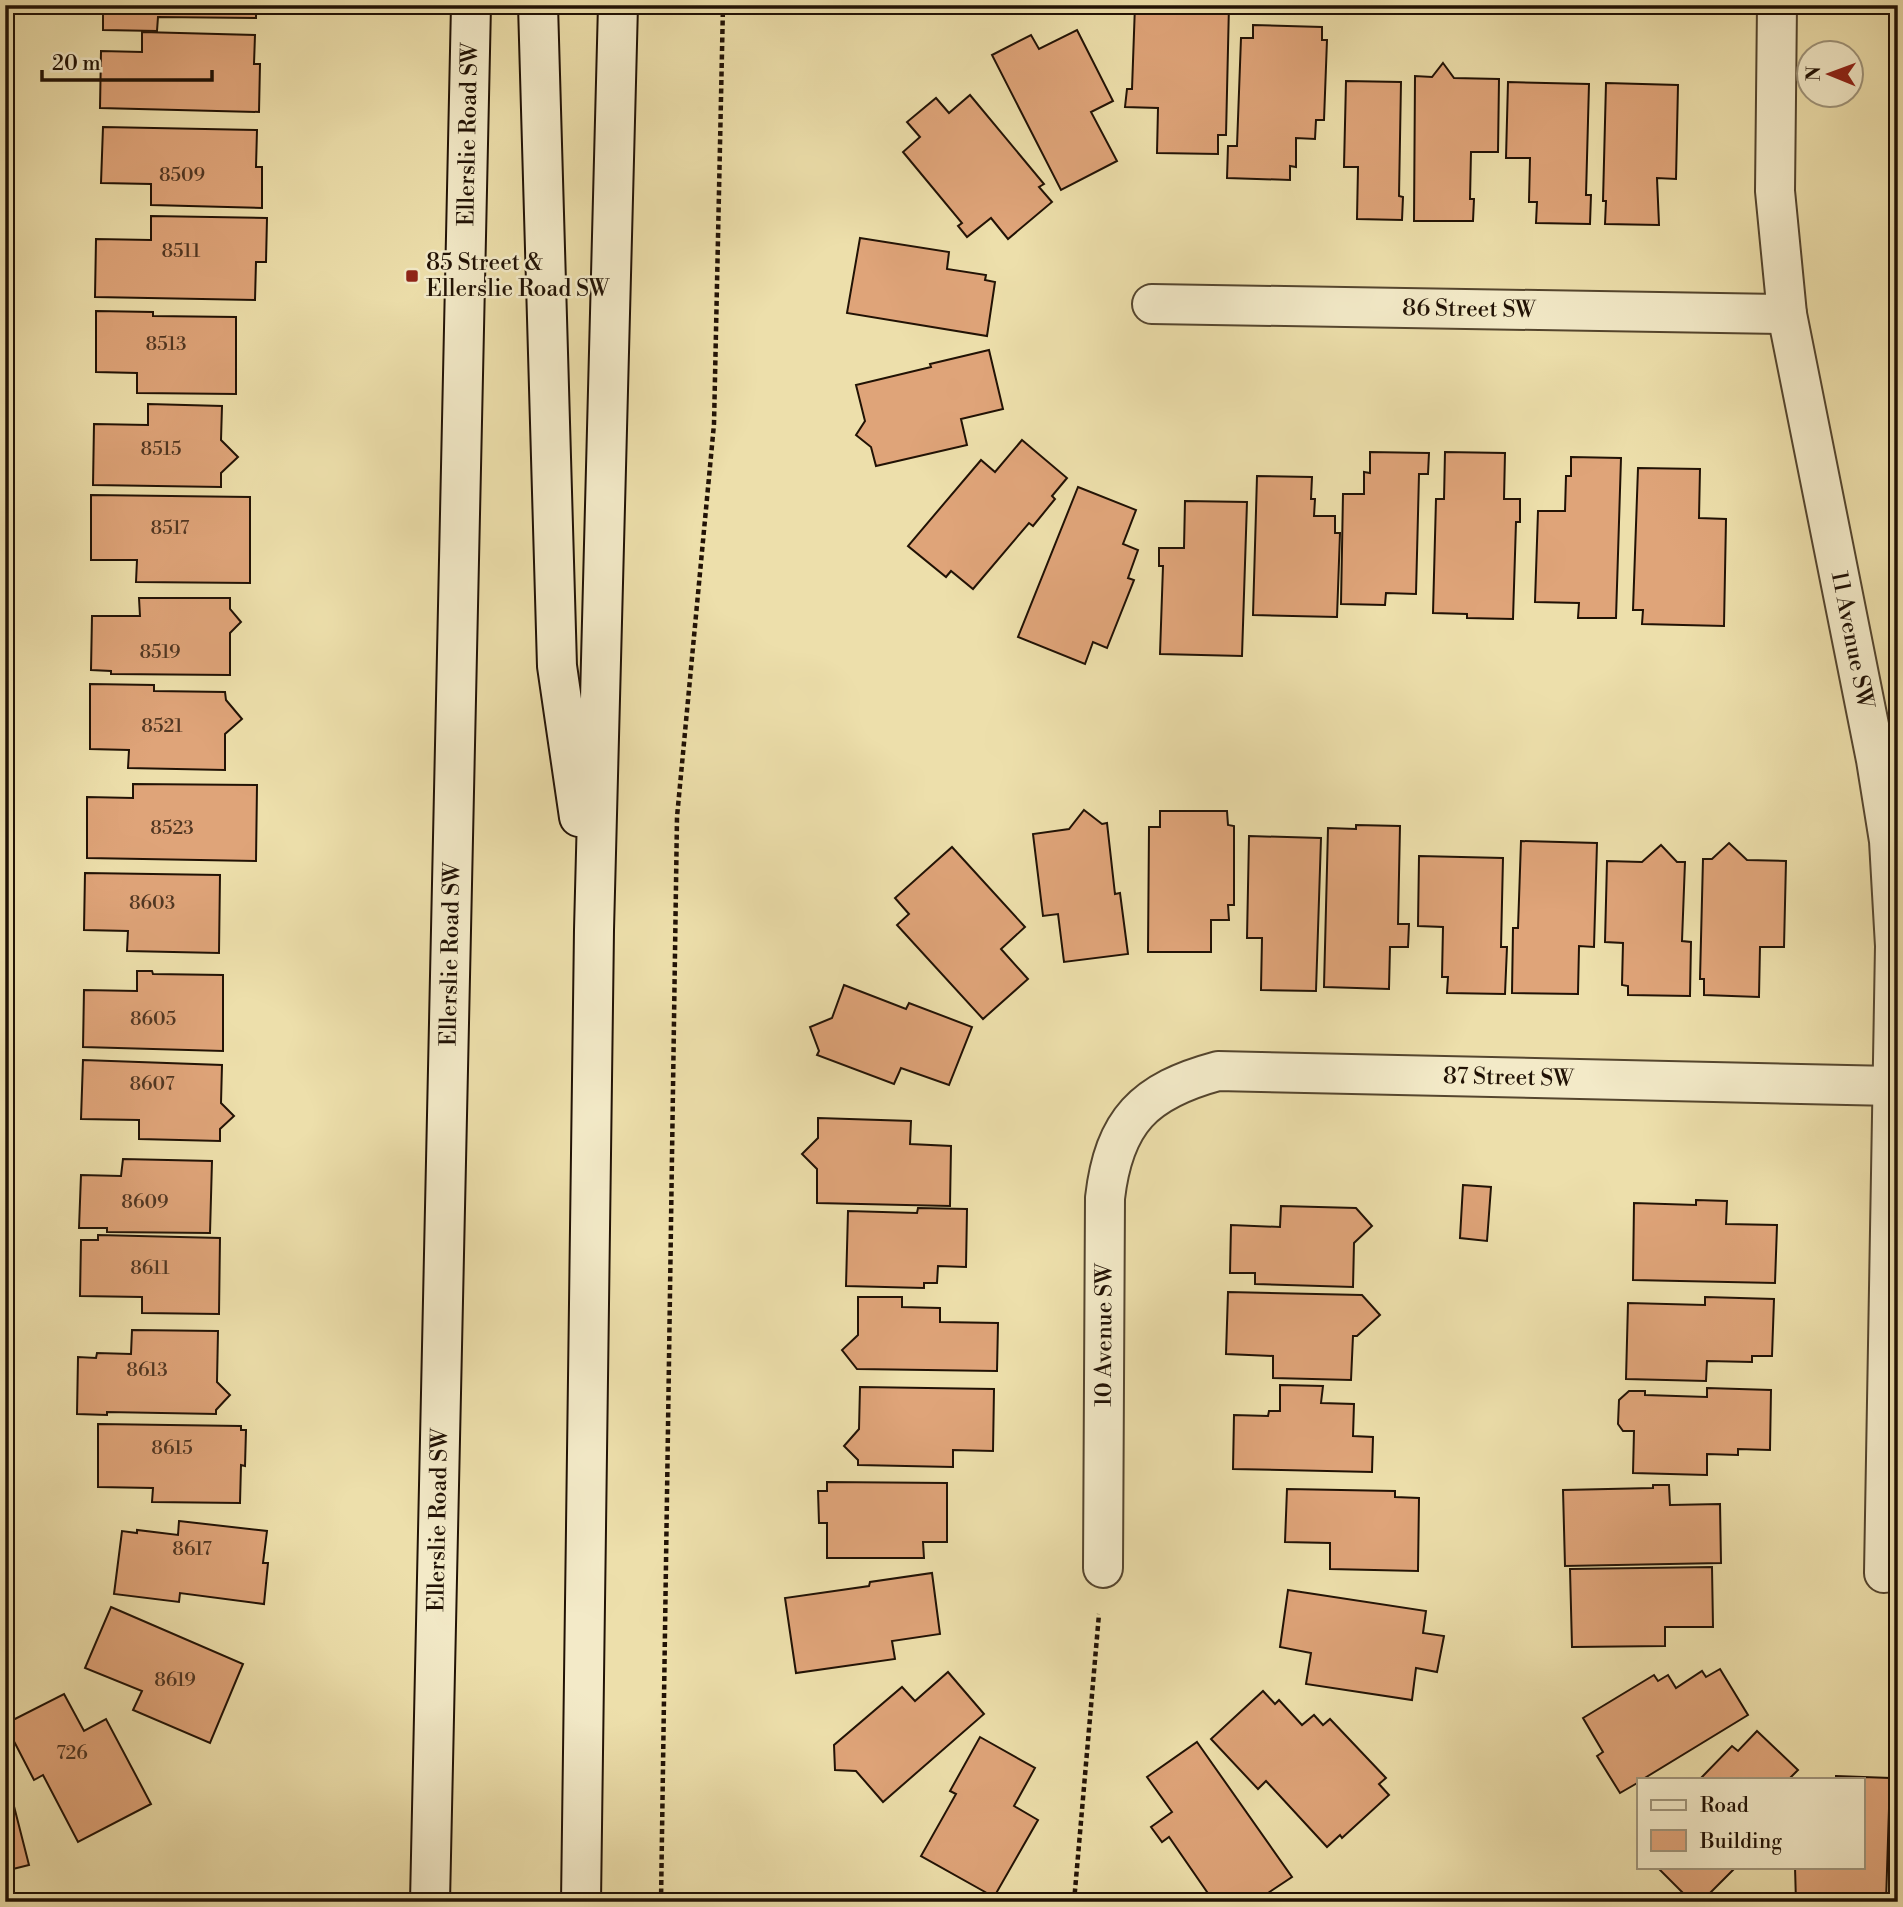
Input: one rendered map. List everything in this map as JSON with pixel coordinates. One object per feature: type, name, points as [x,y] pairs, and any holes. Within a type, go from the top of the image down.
[{"type":"main road","name":"Ellerslie Road SW","points":[[430,1902],[471,5]]},
{"type":"main road","points":[[538,5],[557,666],[594,930]]},
{"type":"main road","points":[[581,1902],[594,930],[618,5]]},
{"type":"main road","name":"11 Avenue SW","points":[[1777,5],[1775,191],[1787,314],[1876,760],[1889,841],[1895,946],[1884,1573]]},
{"type":"main road","name":"86 Street SW","points":[[1152,304],[1787,314]]},
{"type":"main road","name":"87 Street SW","points":[[1137,1112],[1161,1093],[1189,1079],[1218,1071],[1893,1086]]},
{"type":"main road","name":"10 Avenue SW","points":[[1103,1568],[1105,1198],[1109,1166],[1121,1134],[1137,1112]]},
{"type":"path","points":[[661,1902],[677,817],[714,424],[723,5]]},
{"type":"path","points":[[1074,1902],[1103,1568]]},
{"type":"building","points":[[103,5],[256,5],[256,18],[158,17],[157,31],[103,30]]},
{"type":"building","points":[[1135,5],[1229,5],[1226,135],[1218,135],[1218,154],[1157,153],[1158,108],[1125,107],[1127,89],[1132,89]]},
{"type":"building","points":[[1253,25],[1322,27],[1322,40],[1327,40],[1324,120],[1316,120],[1315,139],[1296,138],[1296,167],[1290,166],[1290,180],[1227,178],[1228,146],[1237,146],[1241,38],[1253,38]]},
{"type":"building","points":[[1077,30],[1113,101],[1091,112],[1117,161],[1061,190],[992,55],[1031,35],[1039,49]]},
{"type":"building","points":[[142,32],[255,35],[254,64],[260,64],[259,112],[100,108],[101,51],[142,52]]},
{"type":"building","points":[[1892,55],[1898,55],[1898,111],[1891,110]]},
{"type":"building","points":[[1443,63],[1454,78],[1499,79],[1498,152],[1471,152],[1470,199],[1474,199],[1473,221],[1414,221],[1415,76],[1432,77]]},
{"type":"building","points":[[1346,81],[1401,82],[1399,196],[1403,197],[1402,220],[1357,219],[1358,167],[1344,167]]},
{"type":"building","points":[[1508,82],[1589,84],[1586,195],[1591,195],[1590,224],[1536,223],[1537,202],[1529,202],[1530,158],[1506,158]]},
{"type":"building","points":[[1606,83],[1678,85],[1676,179],[1657,178],[1659,225],[1605,224],[1606,201],[1603,201]]},
{"type":"building","points":[[970,95],[1044,184],[1039,187],[1052,202],[1008,239],[991,218],[967,237],[958,226],[962,223],[903,152],[920,137],[907,122],[936,98],[949,113]]},
{"type":"building","points":[[103,127],[257,130],[256,167],[262,167],[262,208],[151,205],[151,184],[101,183]]},
{"type":"building","points":[[1895,171],[1898,171],[1898,229],[1893,229]]},
{"type":"building","points":[[151,216],[267,218],[266,262],[256,262],[255,300],[95,297],[96,239],[151,240]]},
{"type":"building","points":[[860,238],[949,252],[947,269],[986,275],[985,280],[995,282],[987,336],[847,313]]},
{"type":"building","points":[[96,311],[153,312],[153,316],[236,317],[236,394],[137,393],[137,373],[96,372]]},
{"type":"building","points":[[989,350],[1003,409],[961,419],[967,445],[876,466],[871,447],[856,435],[865,421],[856,385]]},
{"type":"building","points":[[148,404],[222,406],[221,440],[238,457],[221,473],[221,487],[93,485],[94,424],[148,425]]},
{"type":"building","points":[[1022,440],[1067,478],[1052,496],[1055,499],[1033,526],[1029,523],[973,589],[951,571],[946,577],[908,546],[981,460],[995,472]]},
{"type":"building","points":[[1370,452],[1429,453],[1428,474],[1419,474],[1416,594],[1386,593],[1385,605],[1341,604],[1343,494],[1364,494],[1364,472],[1370,473]]},
{"type":"building","points":[[1445,452],[1505,453],[1504,499],[1520,499],[1520,522],[1516,522],[1513,619],[1467,618],[1467,614],[1433,613],[1436,499],[1444,499]]},
{"type":"building","points":[[1571,457],[1621,458],[1616,618],[1578,618],[1579,603],[1535,602],[1538,511],[1565,511],[1566,476],[1571,476]]},
{"type":"building","points":[[1638,468],[1700,469],[1699,518],[1726,519],[1724,626],[1642,624],[1643,610],[1633,610]]},
{"type":"building","points":[[1257,476],[1312,477],[1311,499],[1315,499],[1314,516],[1335,516],[1335,533],[1340,533],[1337,617],[1253,615]]},
{"type":"building","points":[[1078,487],[1136,510],[1123,544],[1138,550],[1128,578],[1134,580],[1107,648],[1093,642],[1085,664],[1018,637]]},
{"type":"building","points":[[91,495],[250,497],[250,583],[136,582],[137,560],[91,560]]},
{"type":"building","points":[[1185,501],[1247,502],[1242,656],[1160,654],[1163,566],[1159,566],[1159,548],[1184,548]]},
{"type":"building","points":[[139,598],[230,598],[230,609],[241,622],[230,633],[230,675],[111,674],[111,671],[91,670],[92,616],[140,616]]},
{"type":"building","points":[[90,684],[154,685],[154,691],[225,692],[226,700],[242,719],[225,734],[225,770],[128,768],[129,750],[90,749]]},
{"type":"building","points":[[133,784],[257,785],[256,861],[87,858],[87,797],[133,798]]},
{"type":"building","points":[[1084,810],[1102,824],[1107,823],[1115,894],[1120,893],[1128,954],[1064,962],[1058,914],[1043,916],[1033,834],[1069,829]]},
{"type":"building","points":[[1160,811],[1227,811],[1228,825],[1234,826],[1234,905],[1228,905],[1229,920],[1211,920],[1211,952],[1148,952],[1149,827],[1160,827]]},
{"type":"building","points":[[1356,825],[1400,826],[1398,924],[1409,924],[1408,947],[1390,947],[1389,989],[1324,987],[1328,828],[1356,829]]},
{"type":"building","points":[[1249,836],[1321,838],[1316,991],[1261,990],[1262,938],[1247,938]]},
{"type":"building","points":[[1521,841],[1597,843],[1594,947],[1579,946],[1578,994],[1512,993],[1513,928],[1518,928]]},
{"type":"building","points":[[1729,843],[1747,860],[1786,861],[1784,947],[1760,947],[1759,997],[1704,995],[1704,979],[1700,979],[1703,859],[1712,859]]},
{"type":"building","points":[[1661,845],[1677,862],[1685,862],[1682,941],[1691,942],[1690,996],[1628,995],[1628,986],[1622,985],[1623,943],[1605,942],[1607,861],[1642,862]]},
{"type":"building","points":[[952,847],[1025,927],[1001,949],[1028,979],[983,1019],[897,925],[909,914],[895,898]]},
{"type":"building","points":[[1419,856],[1503,858],[1501,947],[1507,947],[1505,994],[1447,993],[1448,977],[1442,977],[1443,927],[1418,926]]},
{"type":"building","points":[[85,873],[220,875],[219,953],[127,951],[128,931],[84,930]]},
{"type":"building","points":[[137,971],[152,971],[153,974],[223,975],[223,1051],[83,1047],[84,990],[137,991]]},
{"type":"building","points":[[844,985],[906,1009],[909,1003],[972,1027],[949,1085],[901,1068],[894,1084],[817,1055],[819,1051],[810,1027],[832,1018]]},
{"type":"building","points":[[83,1060],[222,1065],[221,1103],[234,1116],[220,1129],[220,1141],[139,1139],[139,1120],[81,1119]]},
{"type":"building","points":[[818,1118],[911,1121],[910,1144],[951,1146],[950,1206],[817,1203],[817,1169],[802,1154],[818,1138]]},
{"type":"building","points":[[123,1159],[212,1161],[210,1233],[107,1232],[107,1228],[79,1228],[81,1175],[121,1176]]},
{"type":"building","points":[[1463,1185],[1491,1187],[1487,1241],[1460,1238]]},
{"type":"building","points":[[1696,1200],[1727,1201],[1726,1224],[1777,1225],[1775,1283],[1633,1280],[1634,1203],[1696,1205]]},
{"type":"building","points":[[1281,1206],[1356,1208],[1372,1226],[1354,1243],[1353,1287],[1255,1284],[1255,1273],[1230,1273],[1231,1225],[1280,1227]]},
{"type":"building","points":[[918,1208],[967,1209],[966,1267],[938,1266],[937,1283],[924,1283],[924,1288],[846,1286],[848,1211],[917,1213]]},
{"type":"building","points":[[98,1235],[220,1238],[219,1314],[142,1313],[142,1297],[80,1296],[81,1240],[98,1240]]},
{"type":"building","points":[[1228,1292],[1362,1295],[1380,1315],[1357,1336],[1353,1336],[1351,1380],[1273,1378],[1273,1356],[1226,1354]]},
{"type":"building","points":[[858,1297],[902,1297],[902,1307],[940,1308],[940,1322],[998,1323],[997,1371],[857,1369],[842,1350],[858,1335]]},
{"type":"building","points":[[1705,1297],[1774,1299],[1772,1356],[1752,1356],[1752,1362],[1707,1361],[1706,1381],[1626,1379],[1628,1303],[1705,1305]]},
{"type":"building","points":[[132,1330],[218,1331],[217,1382],[230,1395],[216,1410],[216,1414],[77,1414],[78,1357],[96,1358],[97,1353],[131,1354]]},
{"type":"building","points":[[1280,1385],[1323,1386],[1321,1403],[1354,1404],[1353,1436],[1373,1437],[1372,1472],[1233,1469],[1234,1415],[1268,1416],[1269,1411],[1280,1411]]},
{"type":"building","points":[[860,1387],[994,1389],[993,1451],[953,1450],[953,1467],[858,1465],[858,1460],[844,1446],[859,1429]]},
{"type":"building","points":[[1707,1388],[1771,1390],[1770,1450],[1738,1449],[1738,1455],[1707,1454],[1707,1475],[1633,1473],[1634,1431],[1623,1431],[1618,1424],[1619,1400],[1629,1391],[1645,1391],[1645,1395],[1707,1397]]},
{"type":"building","points":[[98,1424],[241,1426],[241,1430],[246,1430],[245,1466],[241,1465],[240,1503],[152,1502],[153,1488],[98,1487]]},
{"type":"building","points":[[827,1482],[947,1483],[947,1542],[923,1542],[924,1558],[827,1558],[827,1523],[819,1523],[818,1491],[827,1491]]},
{"type":"building","points":[[1653,1485],[1669,1485],[1670,1505],[1720,1504],[1721,1563],[1565,1566],[1563,1490],[1653,1488]]},
{"type":"building","points":[[1287,1489],[1395,1491],[1395,1497],[1419,1498],[1418,1571],[1330,1569],[1330,1543],[1285,1542]]},
{"type":"building","points":[[179,1521],[267,1531],[263,1563],[268,1563],[264,1604],[180,1593],[179,1602],[114,1594],[122,1531],[178,1535]]},
{"type":"building","points":[[1712,1567],[1713,1627],[1665,1627],[1665,1646],[1572,1647],[1570,1569]]},
{"type":"building","points":[[932,1573],[940,1634],[892,1641],[895,1659],[796,1673],[785,1598],[869,1586],[870,1582]]},
{"type":"building","points":[[1288,1590],[1426,1611],[1423,1633],[1444,1636],[1437,1672],[1416,1668],[1412,1700],[1306,1684],[1311,1653],[1280,1647]]},
{"type":"building","points":[[111,1607],[243,1664],[210,1743],[133,1710],[142,1691],[85,1668]]},
{"type":"building","points":[[1720,1669],[1748,1715],[1645,1778],[1637,1778],[1637,1783],[1620,1793],[1597,1756],[1603,1752],[1583,1718],[1654,1675],[1658,1681],[1668,1675],[1676,1688],[1702,1671],[1706,1677]]},
{"type":"building","points":[[948,1672],[984,1714],[883,1802],[856,1771],[835,1770],[834,1745],[902,1687],[915,1701]]},
{"type":"building","points":[[1263,1691],[1275,1704],[1279,1700],[1302,1725],[1314,1715],[1323,1725],[1330,1719],[1386,1778],[1379,1784],[1389,1795],[1342,1838],[1340,1835],[1327,1847],[1266,1781],[1258,1789],[1211,1739]]},
{"type":"building","points":[[64,1694],[84,1731],[106,1719],[151,1804],[78,1842],[43,1775],[34,1780],[5,1724]]},
{"type":"building","points":[[1757,1731],[1798,1770],[1790,1778],[1701,1778],[1732,1746],[1738,1751]]},
{"type":"building","points":[[980,1737],[1035,1768],[1014,1806],[1038,1820],[994,1897],[921,1856],[956,1794],[950,1791]]},
{"type":"building","points":[[1197,1742],[1292,1877],[1265,1895],[1268,1900],[1264,1902],[1214,1902],[1169,1837],[1162,1842],[1151,1827],[1172,1812],[1147,1777]]},
{"type":"building","points":[[5,1771],[29,1865],[5,1871]]},
{"type":"building","points":[[1836,1776],[1890,1778],[1886,1902],[1796,1902],[1795,1868],[1864,1868],[1864,1778]]},
{"type":"building","points":[[1658,1868],[1735,1868],[1701,1902],[1692,1902]]},
{"type":"place","name":"85 Street & Ellerslie Road SW","points":[[412,276]]}]
